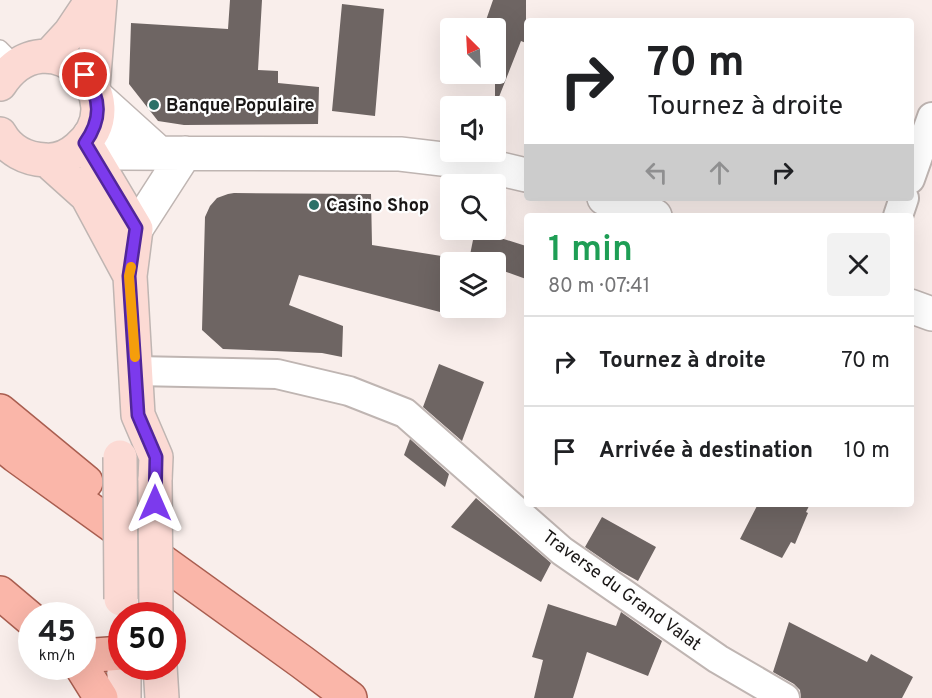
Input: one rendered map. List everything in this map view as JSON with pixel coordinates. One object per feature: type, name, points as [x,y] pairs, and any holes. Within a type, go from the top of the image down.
[{"type":"main road","points":[[50,56],[70,33],[92,0]]},
{"type":"main road","points":[[18,152],[62,158],[74,152],[88,139],[96,123],[98,110],[95,92],[100,0]]},
{"type":"main road","points":[[6,66],[33,58],[50,56],[63,59],[85,75],[95,92]]},
{"type":"main road","points":[[88,139],[136,228],[129,276],[138,415],[156,457],[156,602]]},
{"type":"main road","points":[[18,152],[87,196],[129,276]]},
{"type":"main road","points":[[0,411],[302,662]]},
{"type":"main road","points":[[121,602],[120,457],[138,415]]},
{"type":"main road","points":[[0,443],[350,698]]},
{"type":"main road","points":[[0,593],[18,608]]},
{"type":"main road","points":[[90,680],[101,698]]},
{"type":"main road","points":[[124,680],[124,698]]},
{"type":"main road","points":[[161,680],[162,698]]},
{"type":"street","points":[[95,92],[172,153]]},
{"type":"street","points":[[914,168],[932,117]]},
{"type":"street","points":[[88,139],[118,153],[400,154],[476,163],[524,175]]},
{"type":"street","points":[[136,228],[172,153]]},
{"type":"street","points":[[612,201],[646,213]]},
{"type":"street","points":[[914,307],[932,314]]},
{"type":"street","name":"Traverse du Grand Valat","points":[[136,371],[277,374],[349,391],[405,413],[562,551],[718,659],[785,698]]},
{"type":"building","points":[[230,0],[262,0],[258,70],[278,71],[278,83],[319,87],[318,124],[184,125],[158,121],[129,84],[131,23],[228,29]]},
{"type":"building","points":[[493,0],[526,0],[524,42],[521,41],[506,79],[506,18],[487,18]]},
{"type":"building","points":[[342,4],[384,9],[375,116],[332,111]]},
{"type":"building","points":[[495,84],[504,84],[499,96],[495,96]]},
{"type":"building","points":[[234,193],[371,194],[372,245],[440,256],[440,312],[299,275],[289,305],[343,326],[342,357],[322,353],[223,349],[202,330],[205,217],[217,198]]},
{"type":"building","points":[[473,240],[506,240],[524,245],[524,278],[506,272],[506,252],[471,252]]},
{"type":"building","points":[[439,364],[484,382],[462,441],[423,407]]},
{"type":"building","points":[[410,439],[449,474],[445,487],[404,455]]},
{"type":"building","points":[[476,498],[551,563],[541,582],[451,527]]},
{"type":"building","points":[[756,507],[808,507],[795,544],[791,542],[782,558],[740,539]]},
{"type":"building","points":[[602,517],[656,547],[638,581],[585,547]]},
{"type":"building","points":[[548,604],[616,626],[621,612],[662,641],[648,676],[587,652],[573,698],[534,698],[543,660],[532,657]]},
{"type":"building","points":[[789,622],[867,662],[871,654],[913,677],[902,698],[801,698],[800,690],[794,684],[773,672]]},
{"type":"slow traffic","points":[[131,267],[129,276],[135,357]]},
{"type":"place","name":"Banque Populaire","points":[[154,105]]},
{"type":"place","name":"Casino Shop","points":[[314,205]]},
{"type":"route","points":[[85,75],[93,87],[98,110],[96,123],[85,143],[136,228],[129,276],[138,415],[156,457],[155,503]]}]
